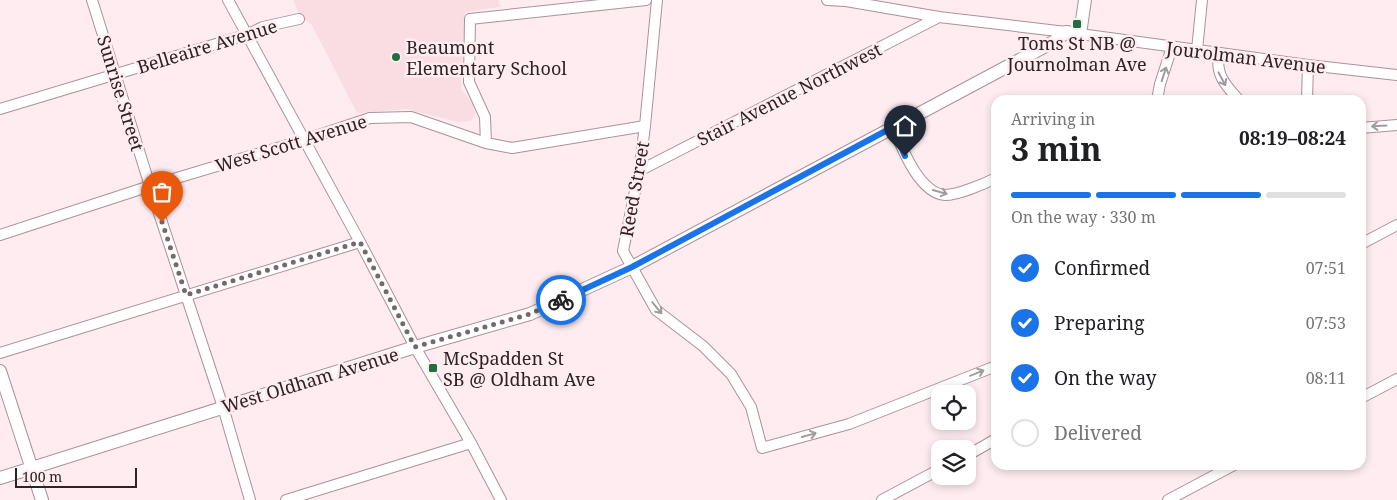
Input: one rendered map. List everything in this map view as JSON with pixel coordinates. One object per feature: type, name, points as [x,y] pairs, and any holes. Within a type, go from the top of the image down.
[{"type":"street","name":"Sunrise Street","points":[[92,0],[150,186],[223,407],[250,500]]},
{"type":"street","points":[[228,0],[415,347],[502,500]]},
{"type":"street","points":[[486,143],[485,117],[469,82],[470,19],[646,0]]},
{"type":"street","name":"Reed Street","points":[[657,0],[639,171],[623,251],[656,310],[703,346],[731,374],[751,407],[762,448],[849,424],[991,368]]},
{"type":"street","name":"Jourolman Avenue","points":[[827,0],[846,1],[939,17],[1066,32],[1172,48],[1397,75]]},
{"type":"street","points":[[1080,34],[1085,0]]},
{"type":"street","points":[[1197,50],[1202,0]]},
{"type":"street","name":"Stair Avenue Northwest","points":[[639,171],[939,17]]},
{"type":"street","name":"Belleaire Avenue","points":[[0,109],[246,35],[263,27],[299,19]]},
{"type":"street","name":"West Oldham Avenue","points":[[0,478],[415,347],[530,314],[632,267],[1055,41],[1066,32]]},
{"type":"street","points":[[1158,95],[1172,48]]},
{"type":"street","points":[[1219,53],[1218,72],[1226,86],[1234,95]]},
{"type":"street","points":[[1307,95],[1308,65]]},
{"type":"street","name":"West Scott Avenue","points":[[0,235],[370,118],[411,117],[486,143],[512,148],[645,126]]},
{"type":"street","points":[[1366,128],[1397,125]]},
{"type":"street","points":[[893,127],[905,156],[926,187],[944,195],[976,187],[991,180]]},
{"type":"street","points":[[1366,241],[1397,225]]},
{"type":"street","points":[[0,353],[360,242]]},
{"type":"street","points":[[0,371],[42,500]]},
{"type":"street","points":[[1366,395],[1397,379]]},
{"type":"street","points":[[976,450],[991,442]]},
{"type":"street","points":[[286,500],[471,443]]},
{"type":"street","points":[[1168,500],[1225,470]]},
{"type":"street","points":[[887,499],[931,474]]},
{"type":"shaded area","name":"Beaumont Elementary School","points":[[293,0],[499,0],[500,7],[465,12],[461,89],[473,104],[475,114],[470,121],[458,122],[407,109],[357,113],[312,25],[300,16]]},
{"type":"way so far","points":[[162,222],[186,295],[360,242],[415,347],[530,314],[561,300]]},
{"type":"place","name":"Toms St NB @ Journolman Ave","points":[[1077,24]]},
{"type":"place","name":"Beaumont Elementary School","points":[[396,57]]},
{"type":"place","name":"McSpadden St SB @ Oldham Ave","points":[[433,368]]},
{"type":"route","points":[[561,300],[632,267],[893,127],[905,156]]}]
